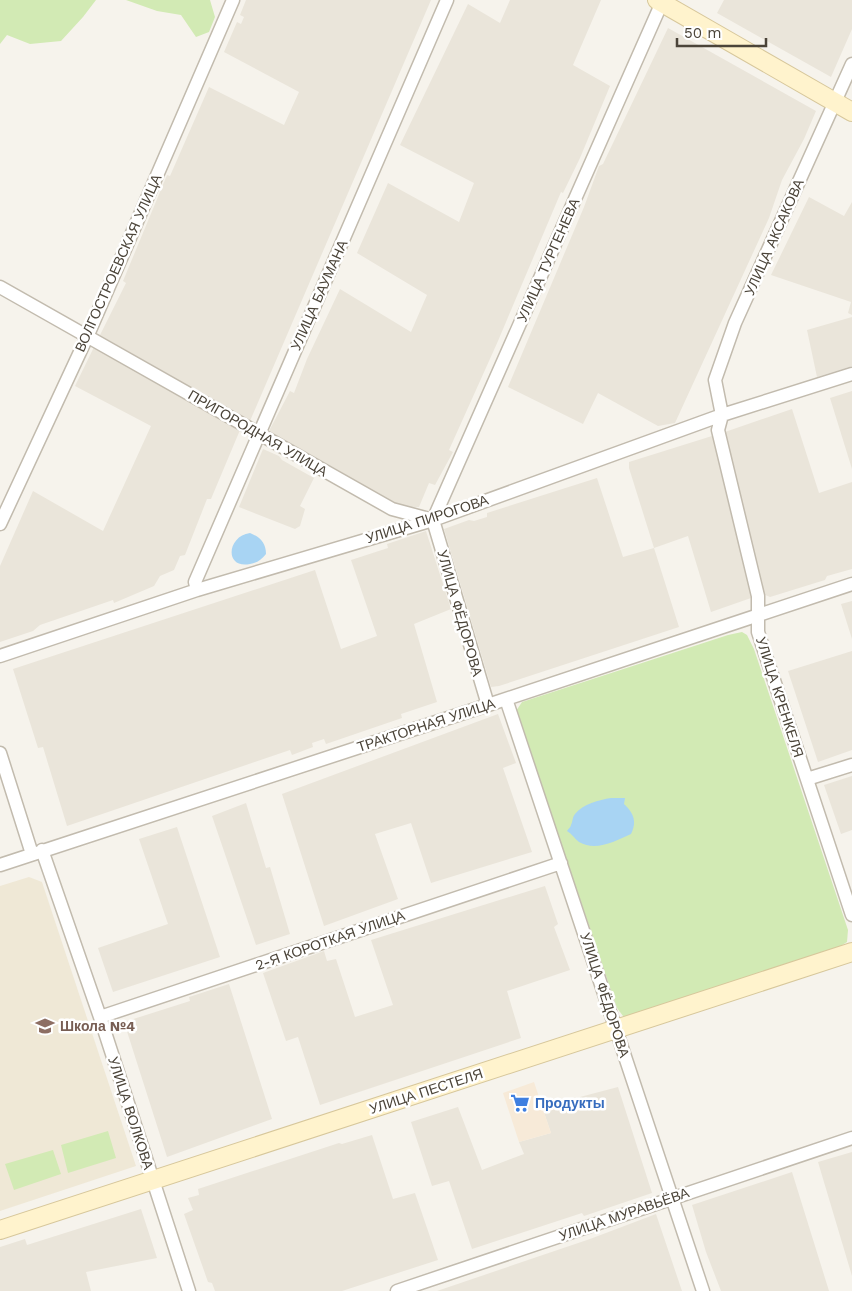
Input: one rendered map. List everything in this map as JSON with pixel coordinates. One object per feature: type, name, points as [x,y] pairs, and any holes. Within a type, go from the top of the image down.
[{"type":"street","name":"ВОЛГОСТРОЕВСКАЯ УЛИЦА","points":[[0,524],[86,336],[233,0]]},
{"type":"street","name":"УЛИЦА БАУМАНА","points":[[197,590],[195,582],[258,433],[447,0]]},
{"type":"street","points":[[661,1],[852,112]]},
{"type":"street","name":"УЛИЦА ТУРГЕНЕВА","points":[[433,520],[661,1]]},
{"type":"street","name":"УЛИЦА АКСАКОВА","points":[[722,416],[715,380],[735,324],[852,64]]},
{"type":"street","name":"ПРИГОРОДНАЯ УЛИЦА","points":[[0,287],[392,509],[433,520]]},
{"type":"street","name":"УЛИЦА ПИРОГОВА","points":[[0,656],[197,590],[433,520],[722,416],[852,374]]},
{"type":"street","name":"УЛИЦА КРЕНКЕЛЯ","points":[[722,416],[718,430],[758,596],[758,632],[852,915]]},
{"type":"street","name":"УЛИЦА ФЁДОРОВА","points":[[433,520],[488,705]]},
{"type":"street","name":"ТРАКТОРНАЯ УЛИЦА","points":[[0,865],[852,584]]},
{"type":"street","name":"УЛИЦА ФЁДОРОВА","points":[[506,699],[703,1291]]},
{"type":"street","name":"УЛИЦА ВОЛКОВА","points":[[0,752],[100,1017],[189,1291]]},
{"type":"street","points":[[807,780],[852,764]]},
{"type":"street","name":"2-Я КОРОТКАЯ УЛИЦА","points":[[100,1017],[561,863]]},
{"type":"street","name":"УЛИЦА ПЕСТЕЛЯ","points":[[0,1230],[852,952]]},
{"type":"street","name":"УЛИЦА МУРАВЬЁВА","points":[[397,1291],[852,1138]]},
{"type":"shaded area","points":[[246,0],[431,0],[250,421],[100,335],[126,283],[123,281],[167,175],[170,176],[209,87],[284,125],[299,92],[224,52],[237,22],[241,24],[244,17],[240,15]]},
{"type":"shaded area","points":[[510,0],[601,0],[573,65],[610,86],[580,158],[563,193],[561,192],[498,341],[449,450],[453,452],[435,485],[429,483],[419,507],[403,508],[391,503],[269,431],[290,391],[294,393],[307,359],[340,289],[411,332],[427,295],[357,253],[388,183],[459,222],[474,183],[400,145],[468,4],[500,23]]},
{"type":"shaded area","points":[[724,0],[852,0],[852,29],[831,77],[717,13]]},
{"type":"shaded area","points":[[668,28],[816,111],[804,139],[782,180],[769,218],[675,423],[658,426],[598,393],[583,424],[508,387],[584,207],[599,166],[603,164]]},
{"type":"shaded area","points":[[809,197],[844,216],[852,202],[852,315],[848,313],[851,302],[771,275]]},
{"type":"shaded area","points":[[852,317],[852,366],[817,377],[807,330]]},
{"type":"shaded area","points":[[94,347],[240,430],[211,499],[207,499],[185,555],[180,556],[174,570],[160,576],[154,586],[114,603],[113,600],[40,625],[33,631],[0,642],[0,566],[33,491],[103,531],[151,426],[75,386]]},
{"type":"shaded area","points":[[852,391],[852,469],[830,398]]},
{"type":"shaded area","points":[[792,409],[819,493],[852,482],[852,569],[827,576],[825,580],[770,597],[763,594],[722,433]]},
{"type":"shaded area","points":[[712,436],[722,467],[751,598],[711,612],[688,536],[654,548],[629,468],[629,462]]},
{"type":"shaded area","points":[[263,449],[279,456],[282,460],[314,478],[300,506],[305,509],[300,526],[295,529],[239,507]]},
{"type":"shaded area","points":[[597,478],[623,557],[654,548],[679,627],[491,687],[444,529],[469,520],[474,521],[487,517],[487,513]]},
{"type":"shaded area","points":[[426,531],[451,609],[414,624],[437,702],[401,714],[402,718],[326,744],[324,739],[312,743],[313,747],[292,755],[290,750],[67,826],[43,747],[38,748],[13,669],[315,570],[341,649],[377,636],[351,560],[388,548],[387,544]]},
{"type":"shaded area","points":[[852,601],[852,639],[841,604]]},
{"type":"shaded area","points":[[852,651],[852,750],[818,762],[788,671]]},
{"type":"shaded area","points":[[498,714],[516,763],[503,768],[532,852],[431,883],[411,823],[375,834],[398,899],[324,926],[282,794]]},
{"type":"shaded area","points":[[852,776],[852,830],[841,834],[824,785]]},
{"type":"shaded area","points":[[246,803],[266,868],[270,867],[290,934],[256,945],[212,816]]},
{"type":"shaded area","points":[[177,827],[220,957],[113,992],[98,948],[168,924],[139,839]]},
{"type":"shaded area","name":"Школа №4","points":[[29,877],[42,882],[136,1166],[0,1211],[0,886]]},
{"type":"shaded area","points":[[545,886],[558,924],[554,927],[570,970],[507,991],[521,1038],[320,1105],[298,1037],[286,1041],[263,973],[324,951],[327,961],[336,959],[355,1017],[393,1005],[371,940]]},
{"type":"shaded area","points":[[229,984],[272,1119],[167,1157],[124,1022],[190,1001],[189,997]]},
{"type":"shaded area","points":[[534,1082],[551,1133],[519,1142],[503,1093]]},
{"type":"shaded area","points":[[618,1087],[652,1193],[584,1216],[582,1213],[472,1249],[449,1181],[432,1186],[411,1122],[458,1107],[482,1170],[524,1154],[519,1142],[551,1133],[542,1107]]},
{"type":"shaded area","points":[[372,1135],[393,1199],[415,1193],[438,1260],[342,1291],[215,1291],[212,1283],[208,1282],[184,1214],[193,1210],[188,1198],[199,1195],[198,1189],[339,1143],[342,1144]]},
{"type":"shaded area","points":[[852,1152],[852,1276],[818,1162]]},
{"type":"shaded area","points":[[792,1172],[829,1291],[721,1291],[706,1252],[692,1205]]},
{"type":"shaded area","points":[[141,1209],[157,1258],[86,1272],[91,1291],[0,1291],[0,1247],[25,1239],[27,1245]]},
{"type":"shaded area","points":[[656,1214],[682,1291],[437,1291],[590,1239]]},
{"type":"green space","points":[[0,0],[96,0],[61,41],[30,44],[7,35],[0,44]]},
{"type":"green space","points":[[126,0],[210,0],[215,17],[209,32],[196,37],[181,15],[157,11]]},
{"type":"green space","points":[[742,632],[747,635],[754,649],[848,930],[847,942],[831,952],[633,1016],[623,1016],[617,1008],[516,711],[522,702]]},
{"type":"green space","points":[[108,1131],[116,1158],[68,1173],[61,1145]]},
{"type":"green space","points":[[53,1150],[61,1174],[14,1190],[5,1164]]},
{"type":"water","points":[[250,533],[262,541],[266,554],[255,563],[242,564],[236,562],[232,552],[233,545],[242,535]]},
{"type":"water","points":[[611,798],[625,798],[624,804],[634,818],[631,834],[619,840],[599,846],[592,846],[579,842],[567,831],[571,826],[574,815],[582,808]]},
{"type":"place","name":"Школа №4","points":[[45,1026]]},
{"type":"place","name":"Продукты","points":[[520,1103]]}]
